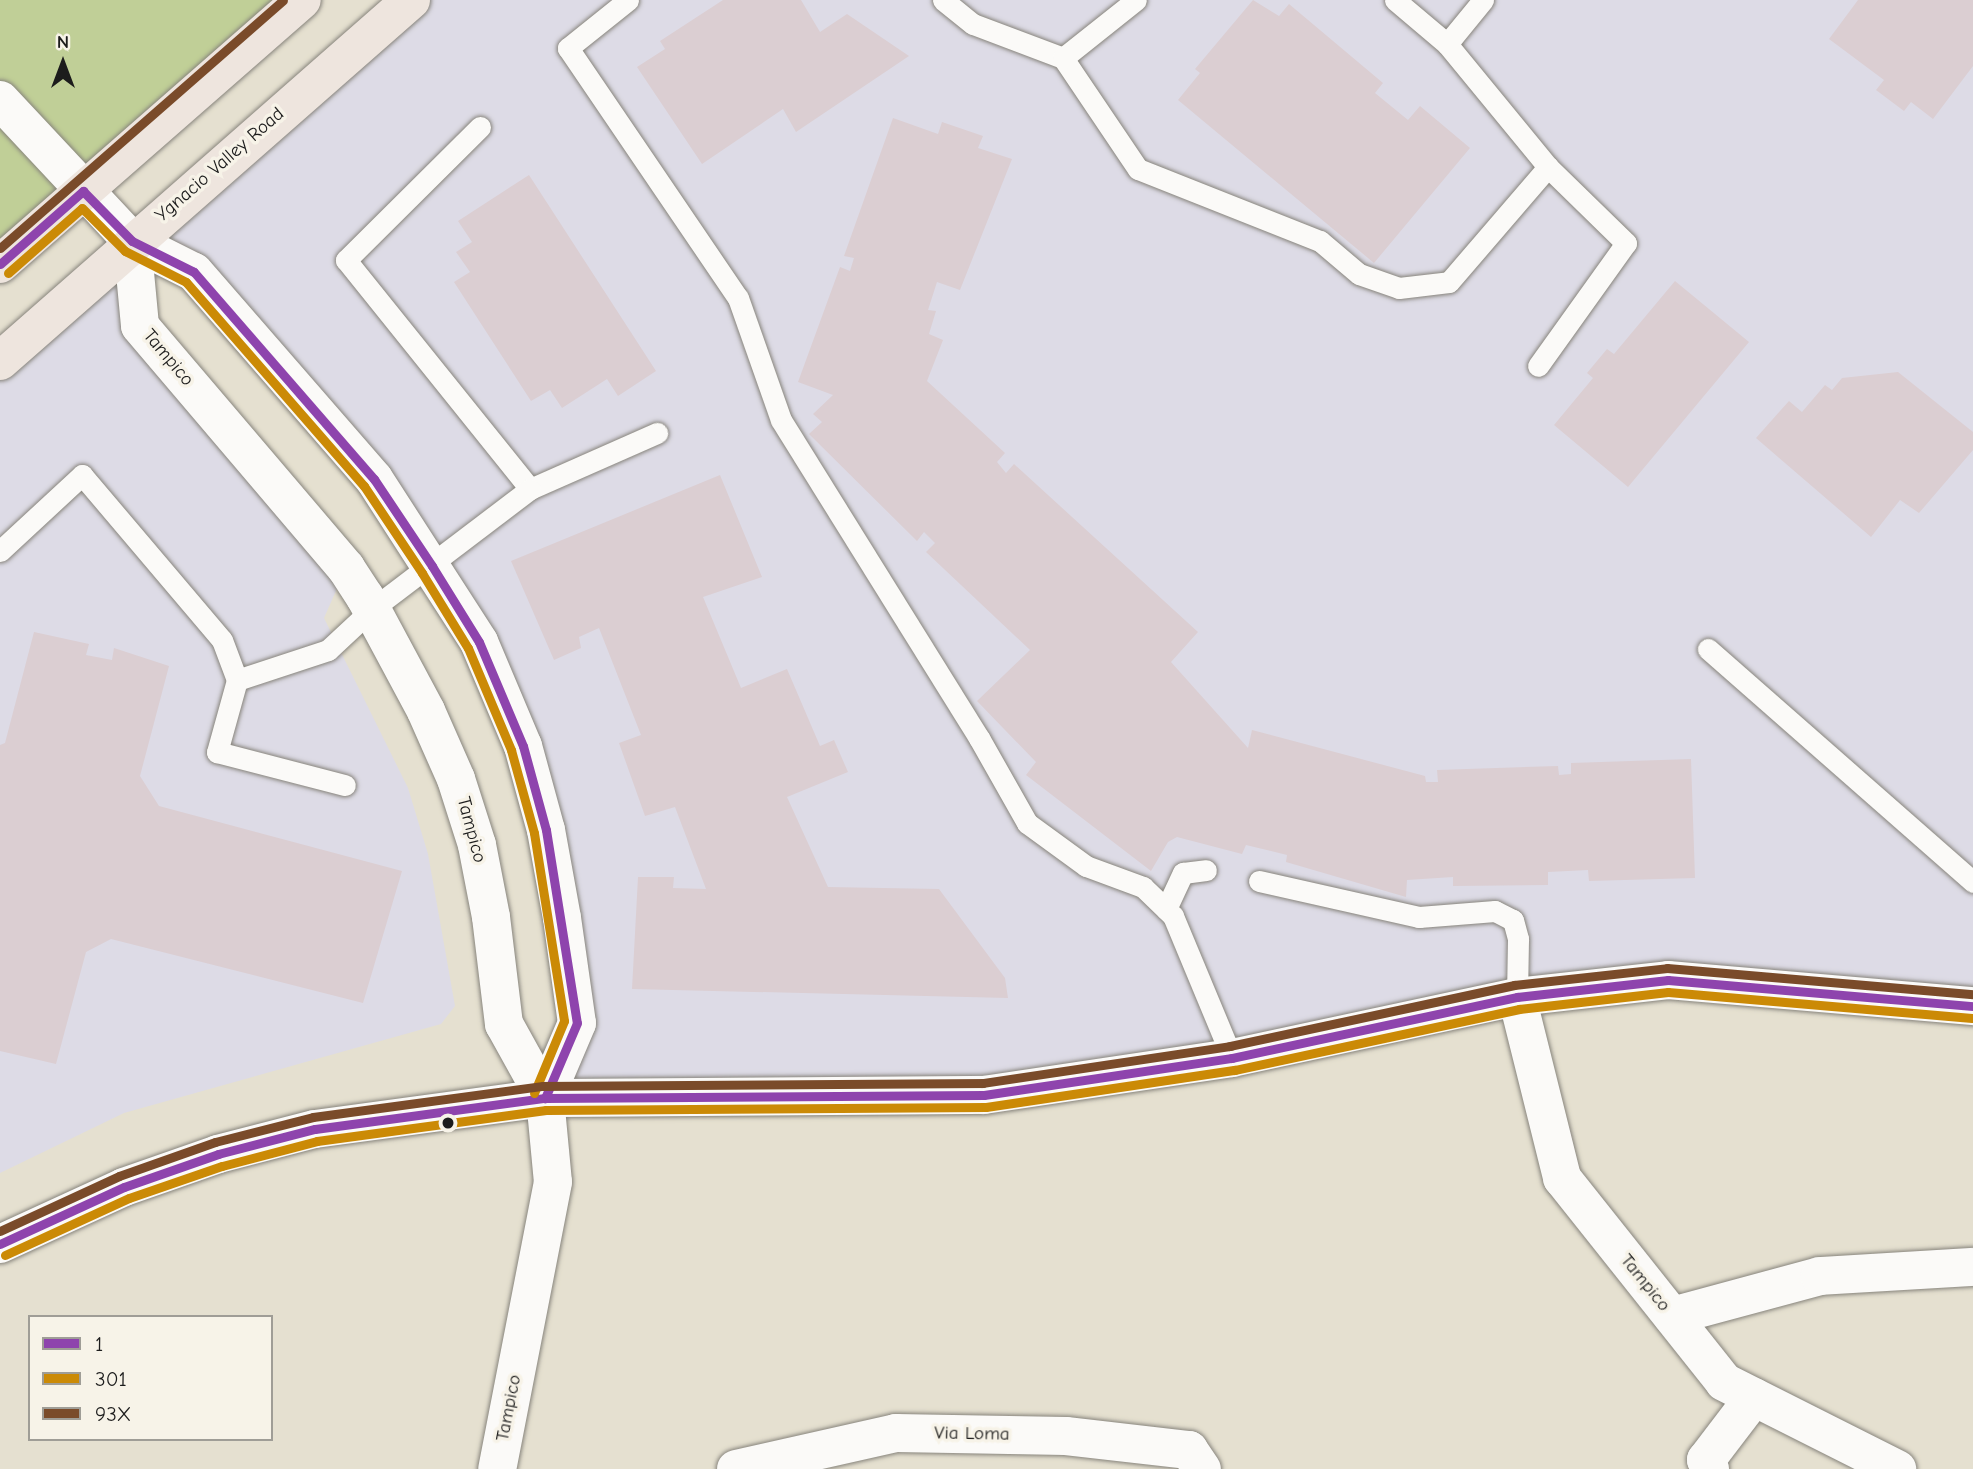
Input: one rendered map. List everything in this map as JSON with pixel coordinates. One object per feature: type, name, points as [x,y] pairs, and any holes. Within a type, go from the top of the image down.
[{"type":"highway","points":[[0,264],[302,0]]},
{"type":"highway","name":"Ygnacio Valley Road","points":[[0,361],[132,241],[411,0]]},
{"type":"street","points":[[0,100],[132,241]]},
{"type":"street","name":"Tampico","points":[[132,241],[194,272],[374,480],[479,642],[523,746],[546,830],[577,1023],[545,1098]]},
{"type":"street","name":"Tampico","points":[[132,241],[140,326],[346,568],[372,609],[426,711],[456,779],[477,845],[491,917],[505,1024],[545,1098],[553,1182],[497,1469]]},
{"type":"street","points":[[0,1244],[124,1187],[218,1154],[315,1129],[545,1098],[984,1095],[1233,1058],[1517,997],[1668,980],[1973,1006]]},
{"type":"street","name":"Tampico","points":[[1517,997],[1562,1178],[1724,1382],[1897,1469]]},
{"type":"street","points":[[1672,1317],[1820,1276],[1973,1267]]},
{"type":"street","points":[[1710,1469],[1706,1460],[1754,1397]]},
{"type":"street","name":"Via Loma","points":[[736,1469],[896,1433],[1080,1437],[1189,1450],[1202,1469]]},
{"type":"lane","points":[[628,0],[568,48],[738,298],[781,420],[979,738],[1027,823],[1086,866],[1143,887],[1173,916],[1233,1058]]},
{"type":"lane","points":[[943,0],[973,24],[1063,58],[1138,169],[1320,241],[1359,274],[1399,288],[1449,282],[1548,167]]},
{"type":"lane","points":[[1063,58],[1136,0]]},
{"type":"lane","points":[[1395,0],[1447,44],[1548,167],[1626,243],[1538,366]]},
{"type":"lane","points":[[1447,44],[1483,0]]},
{"type":"lane","points":[[480,127],[346,260],[530,489]]},
{"type":"lane","points":[[237,680],[328,650],[372,609],[530,489],[657,433]]},
{"type":"lane","points":[[0,551],[82,475],[222,640],[237,680],[217,752],[345,786]]},
{"type":"lane","points":[[1708,649],[1973,882]]},
{"type":"lane","points":[[1166,909],[1183,873],[1206,870]]},
{"type":"lane","points":[[1259,881],[1419,917],[1495,911],[1513,920],[1518,939],[1517,997]]},
{"type":"shaded area","points":[[411,0],[1973,0],[1973,1006],[1668,980],[1517,997],[1232,1058],[984,1095],[545,1098],[577,1023],[562,918],[546,830],[523,746],[479,642],[374,479],[195,273],[132,242],[140,326],[346,568],[324,618],[408,788],[428,854],[455,1006],[441,1024],[124,1113],[0,1173],[0,361],[132,241]]},
{"type":"green space","points":[[0,0],[302,0],[0,264]]},
{"type":"building","points":[[723,0],[801,0],[820,32],[847,14],[909,56],[796,132],[783,109],[702,164],[637,67],[665,49],[660,41]]},
{"type":"building","points":[[1253,0],[1279,16],[1289,4],[1383,83],[1375,93],[1408,120],[1420,106],[1470,148],[1374,263],[1178,100],[1200,73],[1195,69]]},
{"type":"building","points":[[1858,0],[1973,0],[1973,66],[1933,119],[1911,102],[1904,111],[1876,90],[1884,80],[1829,39]]},
{"type":"building","points":[[893,118],[938,134],[942,122],[983,136],[978,148],[1012,159],[960,290],[937,282],[928,310],[936,311],[929,334],[943,340],[927,381],[1005,453],[997,462],[1006,473],[1014,464],[1198,632],[1171,662],[1248,748],[1252,730],[1425,776],[1426,782],[1438,782],[1437,770],[1558,766],[1559,775],[1571,774],[1571,763],[1691,759],[1695,878],[1589,881],[1588,870],[1548,872],[1548,885],[1453,886],[1453,877],[1407,880],[1406,897],[1286,862],[1287,855],[1246,845],[1242,854],[1177,837],[1168,842],[1151,871],[1026,775],[1036,762],[977,701],[1030,650],[926,552],[935,543],[924,532],[917,541],[809,434],[822,422],[813,414],[833,395],[798,382],[840,267],[850,271],[854,258],[844,256]]},
{"type":"building","points":[[529,175],[656,371],[618,396],[607,379],[562,408],[550,390],[531,401],[454,282],[470,272],[456,252],[472,242],[458,221]]},
{"type":"building","points":[[1675,281],[1749,342],[1628,487],[1554,425],[1593,378],[1587,373],[1607,349],[1614,354]]},
{"type":"building","points":[[1898,372],[1973,432],[1973,450],[1919,513],[1900,500],[1871,537],[1756,438],[1789,401],[1802,412],[1825,385],[1832,390],[1842,378]]},
{"type":"building","points":[[720,475],[762,577],[703,597],[741,688],[787,669],[820,746],[834,740],[848,772],[787,797],[828,887],[939,889],[1005,978],[1008,998],[632,989],[638,877],[674,877],[673,888],[706,889],[675,807],[645,816],[619,743],[641,735],[599,628],[579,637],[581,648],[554,660],[511,561]]},
{"type":"building","points":[[34,632],[89,644],[86,655],[112,660],[114,648],[169,666],[140,776],[159,806],[402,871],[363,1003],[111,939],[86,952],[56,1064],[0,1051],[0,745],[5,743]]},
{"type":"transit line","name":"93X","points":[[0,248],[283,0]]},
{"type":"transit line","name":"1","points":[[0,264],[83,191],[132,241],[194,272],[374,479],[432,566],[479,642],[523,746],[546,830],[577,1023],[545,1098]]},
{"type":"transit line","name":"301","points":[[8,273],[82,208],[125,251],[186,282],[364,486],[422,573],[468,648],[511,750],[534,833],[564,1021],[534,1093]]},
{"type":"transit line","name":"93X","points":[[0,1231],[119,1176],[215,1142],[313,1117],[543,1086],[983,1083],[1230,1046],[1514,985],[1667,968],[1973,994]]},
{"type":"transit line","name":"1","points":[[0,1244],[124,1187],[218,1154],[315,1129],[545,1098],[984,1095],[1232,1058],[1517,997],[1668,980],[1973,1006]]},
{"type":"transit line","name":"301","points":[[5,1255],[129,1198],[222,1166],[317,1141],[546,1110],[986,1107],[1235,1070],[1519,1009],[1668,992],[1972,1018]]}]
